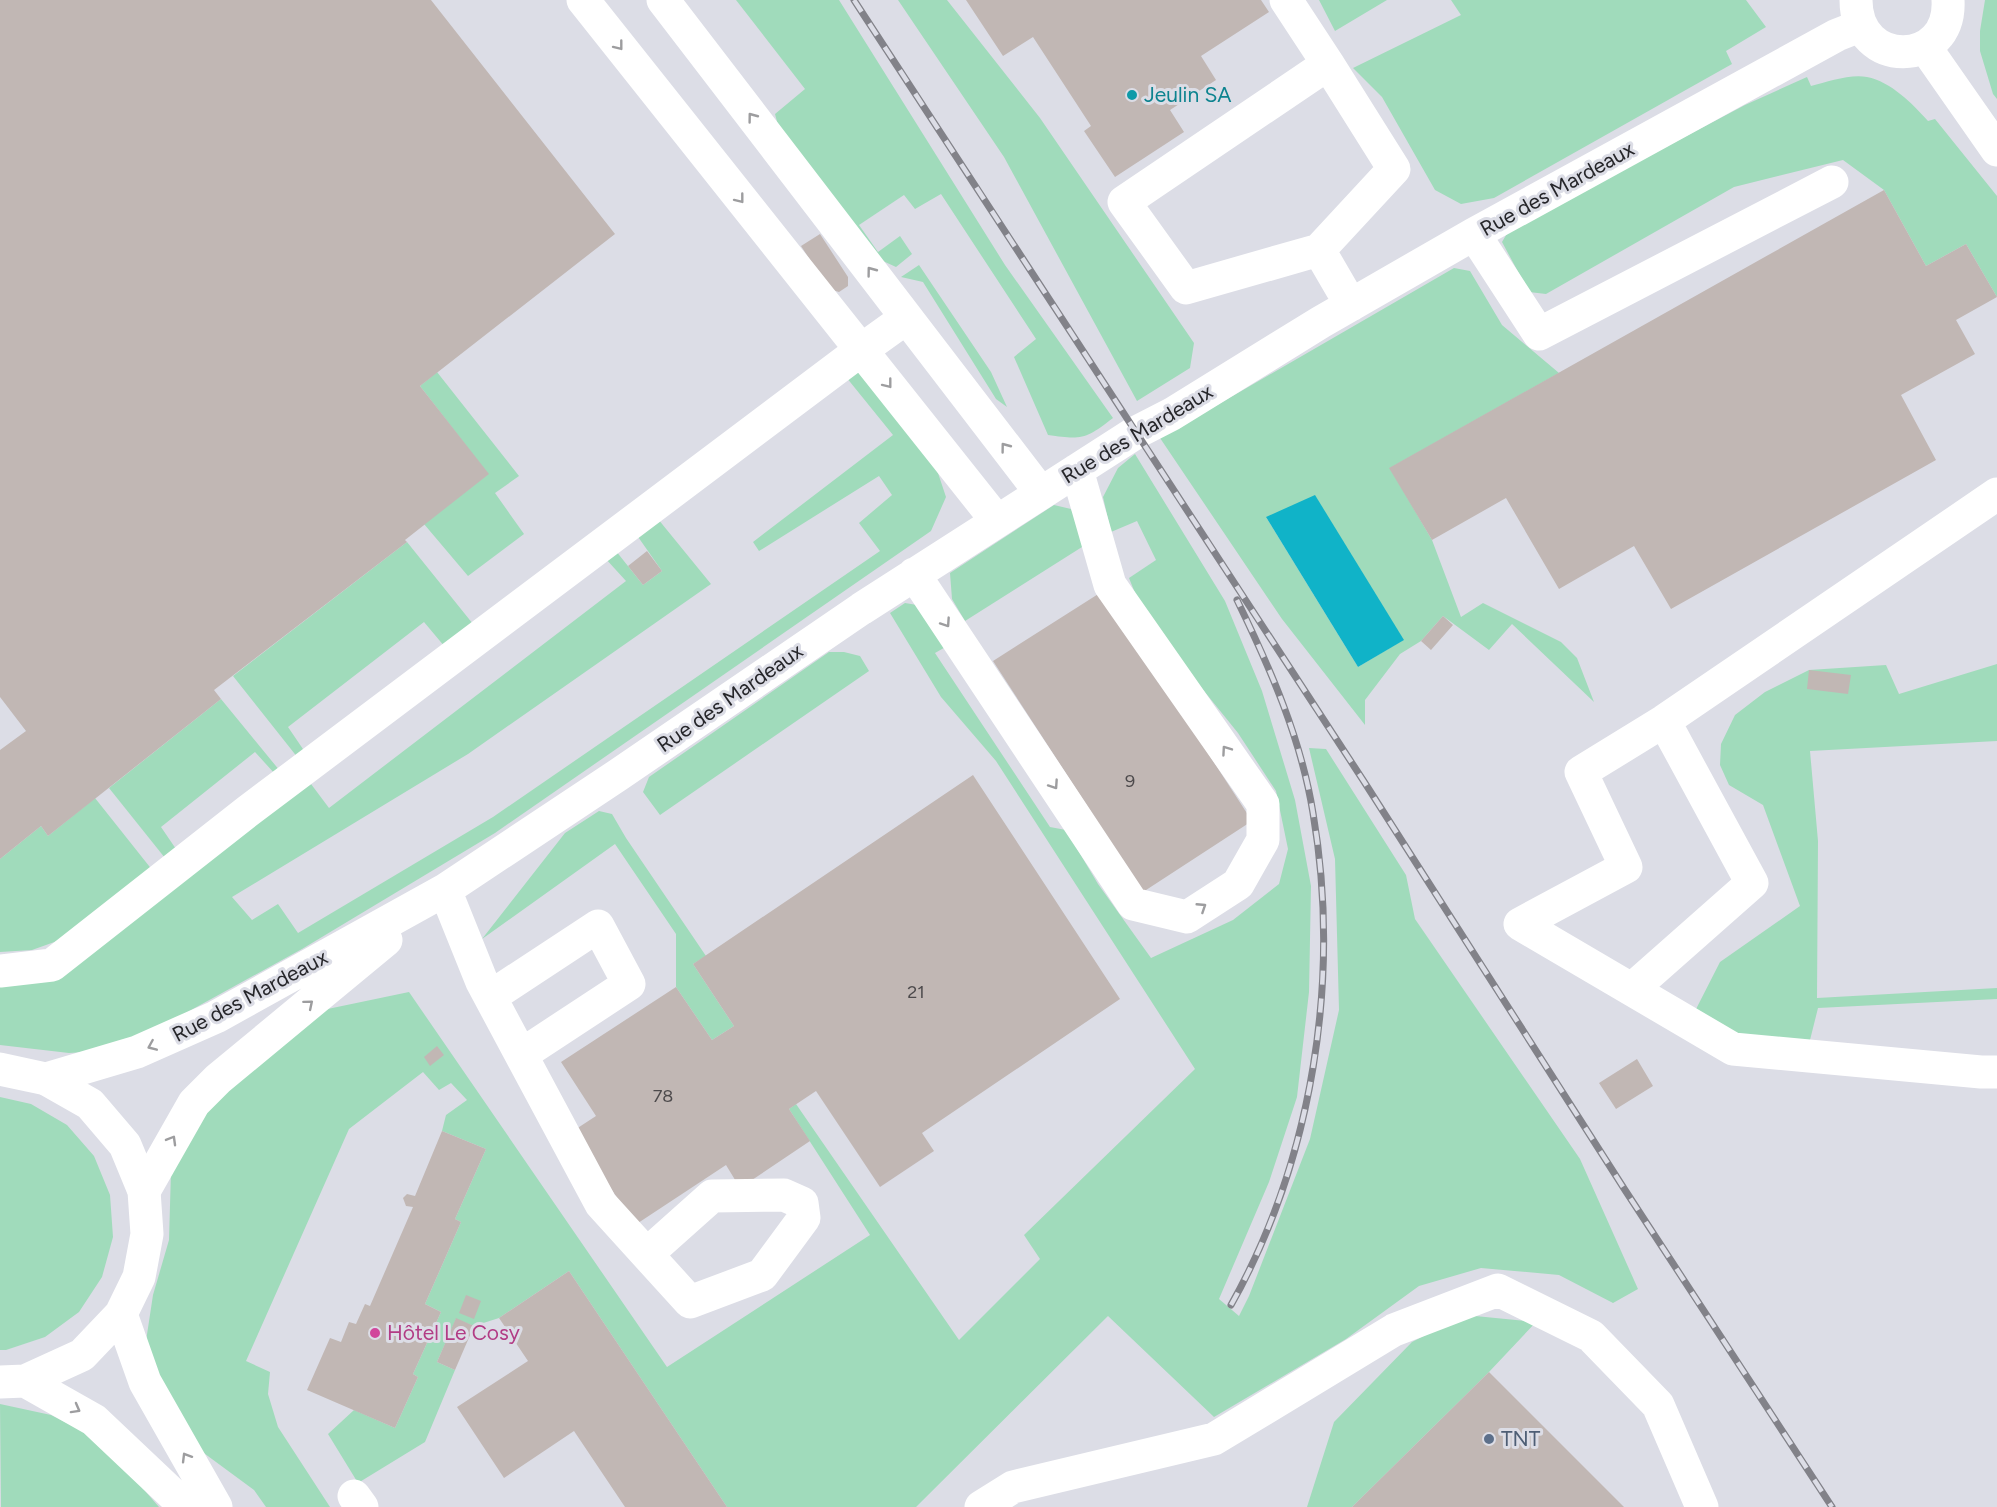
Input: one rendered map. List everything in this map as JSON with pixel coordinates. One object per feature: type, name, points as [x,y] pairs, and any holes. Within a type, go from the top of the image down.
[{"type":"street","points":[[583,0],[997,521]]},
{"type":"street","points":[[663,0],[1041,493]]},
{"type":"street","points":[[1286,0],[1328,64],[1394,169],[1319,250],[1186,288],[1124,202],[1328,64]]},
{"type":"street","points":[[1858,13],[1868,38],[1881,47],[1895,52],[1910,52],[1925,47],[1937,37],[1945,25],[1949,10],[1948,0]]},
{"type":"street","name":"Rue des Mardeaux","points":[[46,1079],[137,1052],[216,1017],[445,890],[618,776],[790,656],[1135,433],[1172,414],[1251,364],[1474,234],[1837,35],[1858,13]]},
{"type":"street","points":[[1925,47],[1997,150]]},
{"type":"street","points":[[1474,234],[1539,334],[1832,182]]},
{"type":"street","points":[[1319,250],[1351,305]]},
{"type":"street","points":[[0,970],[52,965],[248,810],[906,318]]},
{"type":"street","points":[[914,574],[1133,904],[1187,917],[1238,884],[1263,840],[1263,804],[1110,585],[1077,470]]},
{"type":"street","points":[[1997,494],[1664,721],[1581,772],[1626,867],[1520,924],[1733,1049],[1997,1072]]},
{"type":"street","points":[[1632,989],[1752,883],[1664,721]]},
{"type":"street","points":[[445,890],[482,982],[601,1204],[647,1254]]},
{"type":"street","name":"Rue des Mardeaux","points":[[144,1191],[194,1103],[218,1079],[445,890]]},
{"type":"street","points":[[490,997],[598,926],[629,984],[521,1055]]},
{"type":"street","points":[[0,1070],[46,1079],[90,1104],[125,1145],[144,1191],[147,1234],[139,1277],[121,1314],[82,1354],[12,1381]]},
{"type":"street","points":[[981,1507],[1012,1487],[1214,1438],[1394,1330],[1498,1290],[1591,1336],[1658,1405],[1702,1507]]},
{"type":"street","points":[[121,1314],[145,1382],[216,1507]]},
{"type":"street","points":[[12,1381],[94,1420],[186,1507]]},
{"type":"green space","points":[[736,0],[839,0],[1005,265],[1113,418],[1090,434],[1083,436],[1048,435],[1014,357],[1036,339],[941,194],[915,209],[904,195],[859,225],[878,252],[900,236],[912,254],[896,267],[872,256],[783,144],[775,114],[805,89]]},
{"type":"green space","points":[[898,0],[947,0],[1040,118],[1194,343],[1190,368],[1137,401],[1004,157]]},
{"type":"green space","points":[[1319,0],[1387,0],[1335,31]]},
{"type":"green space","points":[[1451,0],[1746,0],[1766,27],[1726,51],[1732,64],[1494,198],[1461,204],[1435,190],[1382,97],[1353,68],[1461,15]]},
{"type":"green space","points":[[1985,0],[1997,0],[1997,99],[1993,94],[1980,51],[1980,31]]},
{"type":"green space","points":[[1807,77],[1811,86],[1839,79],[1867,77],[1884,83],[1901,94],[1928,121],[1935,119],[1997,196],[1997,297],[1966,244],[1926,266],[1884,190],[1843,160],[1734,187],[1546,294],[1529,292],[1502,242],[1509,230],[1745,105]]},
{"type":"green space","points":[[919,265],[991,372],[1007,407],[996,399],[923,282],[901,277]]},
{"type":"green space","points":[[1454,268],[1470,271],[1502,325],[1559,373],[1390,468],[1432,540],[1461,617],[1483,603],[1561,642],[1577,658],[1594,702],[1512,624],[1489,650],[1443,616],[1421,641],[1400,654],[1365,700],[1365,725],[1282,619],[1160,438]],"holes":[[[1266,517],[1403,640],[1358,667]]]},
{"type":"green space","points":[[854,366],[937,470],[946,497],[931,531],[495,833],[302,949],[153,1031],[101,1051],[69,1053],[0,1045],[0,980],[311,784],[329,808],[626,581],[605,558],[616,551],[643,585],[662,571],[636,534],[658,519],[711,584],[468,754],[232,897],[252,920],[278,904],[298,933],[493,817],[880,551],[859,523],[892,495],[879,476],[759,551],[753,542],[893,435],[842,372]]},
{"type":"green space","points":[[437,372],[519,476],[495,493],[524,534],[468,576],[424,524],[488,474],[420,386]]},
{"type":"green space","points":[[1135,454],[1225,601],[1262,691],[1295,800],[1311,886],[1309,992],[1297,1097],[1269,1182],[1219,1299],[1239,1316],[1249,1296],[1310,1139],[1339,1010],[1335,859],[1309,748],[1326,749],[1406,875],[1415,919],[1580,1159],[1638,1289],[1613,1303],[1559,1275],[1481,1268],[1419,1286],[1346,1339],[1214,1417],[1108,1316],[916,1507],[727,1507],[569,1271],[499,1318],[474,1326],[456,1319],[437,1362],[455,1370],[425,1442],[358,1483],[328,1434],[354,1410],[395,1428],[418,1377],[413,1374],[441,1312],[425,1304],[461,1222],[455,1219],[486,1149],[442,1131],[446,1115],[467,1100],[451,1083],[439,1090],[423,1072],[349,1129],[246,1361],[270,1372],[268,1394],[278,1427],[330,1507],[266,1507],[254,1490],[197,1448],[154,1379],[146,1341],[153,1295],[169,1240],[171,1171],[192,1127],[236,1076],[318,1011],[409,992],[667,1367],[870,1235],[789,1109],[796,1104],[959,1340],[1040,1259],[1024,1235],[1195,1069],[996,761],[941,697],[890,613],[905,603],[923,606],[949,645],[935,653],[1050,827],[1066,830],[1098,884],[1151,958],[1233,920],[1279,884],[1288,849],[1276,791],[1238,733],[1145,618],[1129,578],[1156,560],[1137,521],[1111,532],[1103,497],[1118,468]]},
{"type":"green space","points":[[1054,505],[1071,509],[1082,532],[1082,547],[965,621],[952,599],[950,573]]},
{"type":"green space","points":[[407,542],[473,624],[445,647],[424,622],[288,727],[305,752],[298,758],[233,676]]},
{"type":"green space","points":[[829,652],[844,652],[860,656],[869,671],[660,815],[643,792],[649,777]]},
{"type":"green space","points":[[1997,664],[1997,741],[1810,751],[1818,841],[1817,998],[1997,988],[1997,999],[1818,1008],[1805,1060],[1693,1015],[1720,962],[1800,906],[1763,805],[1729,785],[1720,765],[1721,744],[1735,715],[1765,692],[1809,670],[1886,665],[1899,694]]},
{"type":"green space","points":[[221,699],[280,771],[275,774],[255,752],[161,827],[176,849],[165,858],[109,788]]},
{"type":"green space","points":[[95,798],[153,871],[60,940],[32,950],[0,952],[0,859],[41,826],[48,836]]},
{"type":"green space","points":[[599,811],[612,814],[706,956],[693,964],[734,1026],[712,1040],[676,987],[676,934],[615,844],[482,939],[565,833]]},
{"type":"green space","points":[[0,1097],[31,1104],[67,1125],[94,1156],[110,1195],[113,1237],[102,1277],[79,1312],[45,1337],[6,1350],[0,1350]]},
{"type":"green space","points":[[1465,1315],[1536,1322],[1489,1372],[1352,1507],[1307,1507],[1334,1422],[1412,1342]]},
{"type":"green space","points":[[0,1404],[51,1415],[101,1440],[159,1507],[1,1507]]},
{"type":"water","points":[[1315,495],[1404,640],[1358,667],[1266,517]]},
{"type":"building","points":[[0,0],[431,0],[615,234],[420,386],[489,474],[405,540],[407,542],[214,690],[221,699],[48,836],[41,826],[0,859],[0,750],[26,731],[0,697]]},
{"type":"building","name":"Jeulin SA","points":[[966,0],[1261,0],[1269,12],[1201,56],[1216,80],[1170,110],[1184,132],[1115,177],[1084,131],[1091,126],[1033,37],[1003,56]]},
{"type":"building","points":[[1884,190],[1926,266],[1966,244],[1997,297],[1956,320],[1975,354],[1901,395],[1936,460],[1671,609],[1634,546],[1559,589],[1506,498],[1432,540],[1389,468]]},
{"type":"building","points":[[820,234],[848,277],[848,286],[839,292],[829,289],[801,246]]},
{"type":"building","points":[[647,551],[662,571],[643,585],[628,566]]},
{"type":"building","points":[[1103,591],[1252,821],[1143,892],[993,661]]},
{"type":"building","points":[[1443,616],[1453,625],[1431,650],[1421,641]]},
{"type":"building","points":[[1809,670],[1851,675],[1848,694],[1807,689]]},
{"type":"building","points":[[973,775],[1120,999],[922,1133],[934,1151],[880,1187],[816,1091],[789,1109],[810,1141],[740,1188],[726,1165],[635,1225],[573,1131],[596,1116],[561,1062],[676,987],[712,1040],[734,1026],[693,964]]},
{"type":"building","points":[[437,1046],[444,1055],[430,1066],[424,1057]]},
{"type":"building","points":[[1637,1059],[1653,1086],[1616,1109],[1599,1083]]},
{"type":"building","points":[[442,1131],[486,1149],[455,1219],[461,1222],[425,1304],[441,1312],[413,1374],[418,1377],[395,1428],[307,1390],[330,1338],[341,1342],[349,1322],[356,1324],[365,1304],[370,1306],[413,1207],[406,1206],[403,1198],[407,1194],[415,1196]]},
{"type":"building","points":[[569,1271],[727,1507],[625,1507],[574,1431],[504,1478],[457,1407],[528,1361],[499,1318]]},
{"type":"building","points":[[466,1295],[481,1301],[474,1319],[459,1313]]},
{"type":"building","points":[[456,1318],[474,1326],[455,1370],[437,1362]]},
{"type":"building","name":"TNT","points":[[1489,1372],[1624,1507],[1352,1507]]},
{"type":"railway","points":[[854,0],[1363,780],[1625,1190],[1832,1507]]},
{"type":"railway","points":[[1231,1305],[1259,1249],[1282,1190],[1300,1129],[1313,1066],[1321,1003],[1324,939],[1321,876],[1308,785],[1283,704],[1237,600]]},
{"type":"place","name":"Jeulin SA","points":[[1132,95]]},
{"type":"place","name":"Hôtel Le Cosy","points":[[375,1333]]},
{"type":"place","name":"TNT","points":[[1489,1439]]}]
